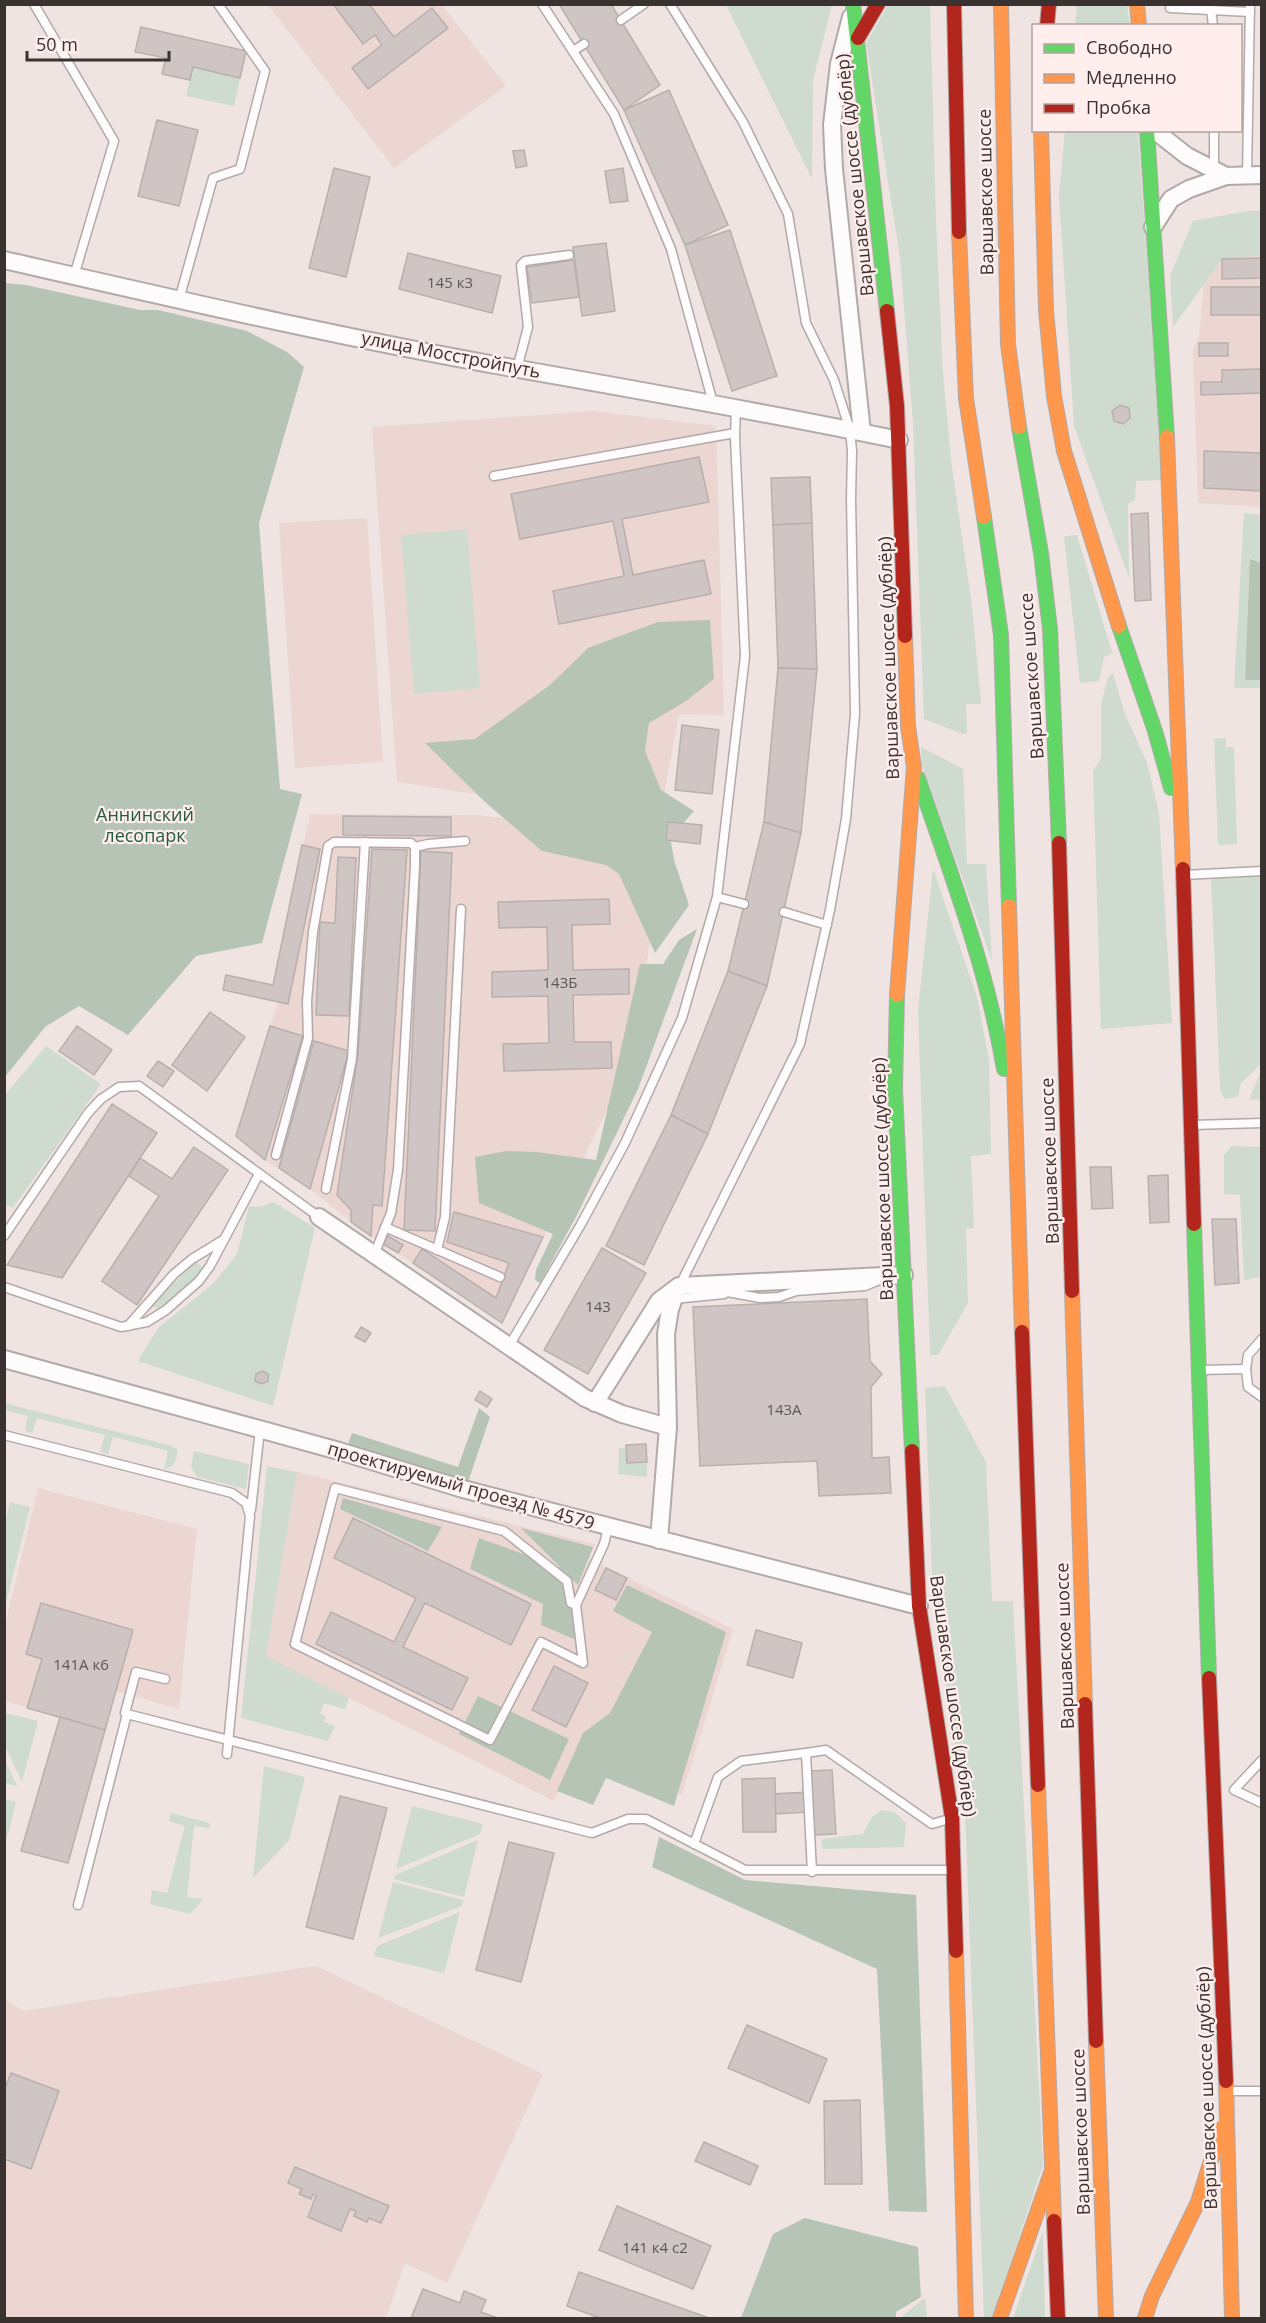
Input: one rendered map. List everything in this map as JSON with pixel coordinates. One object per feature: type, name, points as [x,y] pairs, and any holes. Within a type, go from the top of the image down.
[{"type":"main road","points":[[858,38],[878,4]]},
{"type":"main road","name":"Варшавское шоссе","points":[[954,4],[964,376],[1001,635],[1020,1286],[1058,2319]]},
{"type":"main road","name":"Варшавское шоссе","points":[[1001,4],[1008,344],[1014,396],[1041,553],[1054,690],[1106,2319]]},
{"type":"main road","points":[[1047,24],[1049,4]]},
{"type":"main road","points":[[1137,4],[1139,24]]},
{"type":"main road","name":"Варшавское шоссе (дублёр)","points":[[853,6],[899,440],[908,726],[914,767],[896,1015],[895,1089],[919,1606],[952,1818],[966,2319]]},
{"type":"main road","points":[[1041,132],[1046,310],[1054,396],[1064,451],[1127,653],[1155,731],[1182,829]]},
{"type":"main road","name":"Варшавское шоссе (дублёр)","points":[[1147,132],[1170,487],[1213,1793],[1227,2110],[1232,2319]]},
{"type":"main road","points":[[914,767],[984,974],[1000,1042],[1017,1150]]},
{"type":"main road","points":[[1144,2319],[1152,2296],[1198,2202],[1227,2110]]},
{"type":"main road","points":[[1000,2319],[1054,2166]]},
{"type":"street","points":[[853,6],[839,64],[832,125],[856,431]]},
{"type":"street","points":[[1157,132],[1187,156],[1220,172],[1254,175]]},
{"type":"street","points":[[1153,227],[1171,199],[1220,172]]},
{"type":"street","name":"улица Мосстройпуть","points":[[4,260],[179,300],[517,369],[736,407],[899,440]]},
{"type":"street","points":[[319,1217],[567,1387],[621,1414],[668,1427]]},
{"type":"street","points":[[671,1295],[904,1275]]},
{"type":"street","points":[[596,1403],[671,1295]]},
{"type":"street","points":[[659,1540],[668,1427],[666,1334],[671,1295]]},
{"type":"street","name":"проектируемый проезд № 4579","points":[[4,1359],[339,1451],[463,1489],[919,1606]]},
{"type":"lane","points":[[34,4],[114,141],[74,276]]},
{"type":"lane","points":[[179,300],[213,178],[240,169],[265,71],[218,4]]},
{"type":"lane","points":[[542,4],[614,114],[671,249],[713,403]]},
{"type":"lane","points":[[621,20],[644,4]]},
{"type":"lane","points":[[670,4],[743,122],[788,214],[806,323],[856,431],[852,451],[851,499],[855,714],[846,819],[827,925],[800,1044],[671,1295]]},
{"type":"lane","points":[[1170,8],[1250,8],[1254,175]]},
{"type":"lane","points":[[1212,9],[1213,24]]},
{"type":"lane","points":[[573,51],[584,44]]},
{"type":"lane","points":[[1214,132],[1220,172]]},
{"type":"lane","points":[[517,369],[528,327],[521,265],[525,261],[569,255]]},
{"type":"lane","points":[[508,1346],[580,1226],[625,1143],[682,1018],[717,897],[745,656],[735,433],[736,407]]},
{"type":"lane","points":[[494,476],[735,433]]},
{"type":"lane","points":[[276,1155],[308,1038],[307,1001],[313,932],[328,846],[334,842],[404,841],[411,843],[415,847],[398,1170],[391,1213],[374,1256]]},
{"type":"lane","points":[[326,1189],[352,1059],[365,842]]},
{"type":"lane","points":[[415,847],[465,842]]},
{"type":"lane","points":[[1184,874],[1262,871]]},
{"type":"lane","points":[[717,897],[744,904]]},
{"type":"lane","points":[[437,1250],[445,1217],[461,909]]},
{"type":"lane","points":[[784,912],[827,925]]},
{"type":"lane","points":[[4,1236],[88,1113],[101,1098],[118,1087],[139,1086],[319,1217]]},
{"type":"lane","points":[[1192,1125],[1262,1123]]},
{"type":"lane","points":[[4,1287],[121,1327],[147,1322],[166,1310],[199,1281],[210,1266],[259,1174]]},
{"type":"lane","points":[[386,1227],[500,1277]]},
{"type":"lane","points":[[128,1326],[174,1274],[192,1259],[224,1239]]},
{"type":"lane","points":[[671,1295],[734,1293],[760,1298],[778,1297],[796,1291],[865,1286],[887,1276]]},
{"type":"lane","points":[[671,1295],[734,1293]]},
{"type":"lane","points":[[1262,1339],[1248,1355],[1246,1369],[1248,1387],[1262,1397]]},
{"type":"lane","points":[[1200,1370],[1246,1369]]},
{"type":"lane","points":[[227,1754],[260,1429]]},
{"type":"lane","points":[[4,1435],[232,1493],[246,1503],[250,1516]]},
{"type":"lane","points":[[576,1605],[571,1603],[567,1581],[504,1531],[335,1488],[295,1644],[490,1740],[541,1642],[583,1663],[576,1605],[604,1544],[608,1528]]},
{"type":"lane","points":[[165,1679],[136,1672],[125,1713],[592,1833],[628,1819],[640,1818],[744,1870],[812,1872],[955,1870]]},
{"type":"lane","points":[[78,1905],[128,1714]]},
{"type":"lane","points":[[694,1844],[718,1776],[741,1761],[826,1750],[932,1824],[952,1818]]},
{"type":"lane","points":[[806,1753],[812,1872]]},
{"type":"lane","points":[[1234,1790],[1262,1760]]},
{"type":"lane","points":[[1213,1793],[1234,1790],[1262,1803]]},
{"type":"lane","points":[[1226,2091],[1262,2091]]},
{"type":"shaded area","points":[[268,5],[442,5],[506,86],[394,168]]},
{"type":"shaded area","points":[[1261,254],[1261,507],[1198,503],[1193,349],[1199,336],[1204,284],[1222,259]]},
{"type":"shaded area","points":[[594,411],[716,426],[724,715],[679,714],[658,827],[397,782],[372,427]]},
{"type":"shaded area","points":[[367,518],[383,762],[295,768],[279,523]]},
{"type":"shaded area","points":[[310,814],[479,815],[658,841],[650,942],[629,1066],[502,1323],[351,1222],[310,1189],[265,1160],[236,1136],[278,1002],[223,990],[226,975],[273,985]]},
{"type":"shaded area","points":[[297,1472],[595,1544],[589,1559],[733,1629],[682,1795],[575,1749],[554,1801],[266,1656]]},
{"type":"shaded area","points":[[38,1488],[197,1529],[179,1709],[116,1691],[105,1730],[5,1701],[5,1625]]},
{"type":"shaded area","points":[[316,1966],[543,2074],[447,2283],[405,2263],[386,2318],[5,2318],[4,1998],[23,2011]]},
{"type":"green space","points":[[726,5],[832,5],[813,80],[812,179]]},
{"type":"green space","points":[[888,5],[930,5],[943,374],[952,468],[972,606],[981,704],[966,704],[967,733],[963,734],[924,719],[913,423],[900,257],[866,43]]},
{"type":"green space","points":[[1077,5],[1127,5],[1130,24],[1075,24]]},
{"type":"green space","points":[[193,67],[240,78],[234,106],[186,96]]},
{"type":"green space","points":[[1065,132],[1138,132],[1162,480],[1136,481],[1135,500],[1128,504],[1129,578],[1074,426],[1059,195]]},
{"type":"green space","points":[[1248,211],[1261,211],[1261,255],[1222,259],[1173,327],[1170,276],[1193,221]]},
{"type":"green space","name":"Аннинский лесопарк","points":[[5,283],[26,285],[140,310],[158,310],[247,331],[287,352],[304,367],[259,523],[280,789],[302,794],[262,943],[196,956],[128,1035],[79,1006],[45,1027],[5,1077]]},
{"type":"green space","points":[[1244,513],[1261,515],[1261,688],[1234,688]]},
{"type":"green space","points":[[467,529],[480,688],[414,694],[401,535]]},
{"type":"green space","points":[[1077,535],[1112,653],[1104,657],[1099,681],[1080,683],[1064,536]]},
{"type":"green space","points":[[1250,559],[1261,563],[1261,680],[1245,680]]},
{"type":"green space","points":[[710,620],[714,679],[686,701],[649,723],[645,751],[661,790],[694,811],[670,838],[675,863],[689,905],[655,953],[619,874],[606,865],[542,851],[485,802],[425,743],[475,739],[550,685],[588,648],[658,622]]},
{"type":"green space","points":[[1113,673],[1125,714],[1147,763],[1159,813],[1172,1023],[1101,1029],[1093,771],[1101,758],[1101,704],[1108,677]]},
{"type":"green space","points":[[1226,738],[1226,747],[1234,747],[1237,844],[1218,845],[1214,739]]},
{"type":"green space","points":[[921,747],[963,769],[967,864],[986,864],[992,961],[922,765]]},
{"type":"green space","points":[[933,869],[977,997],[989,1059],[991,1154],[971,1156],[974,1228],[966,1229],[968,1303],[938,1355],[930,1355],[918,1010]]},
{"type":"green space","points":[[1261,875],[1261,1064],[1241,1083],[1238,1097],[1224,1099],[1220,1089],[1211,877]]},
{"type":"green space","points":[[697,929],[638,1089],[577,1215],[540,1283],[535,1280],[536,1270],[553,1234],[479,1203],[475,1157],[506,1151],[536,1152],[596,1160],[640,964],[663,964],[679,940]]},
{"type":"green space","points":[[46,1046],[101,1084],[13,1208],[5,1205],[5,1095]]},
{"type":"green space","points":[[1261,1074],[1261,1099],[1249,1100],[1259,1076]]},
{"type":"green space","points":[[1232,1146],[1261,1147],[1261,1273],[1260,1277],[1244,1280],[1240,1195],[1224,1194],[1224,1155]]},
{"type":"green space","points":[[274,1202],[315,1228],[273,1406],[138,1361],[158,1328],[213,1284],[237,1254],[249,1206],[260,1207]]},
{"type":"green space","points":[[196,1261],[203,1268],[194,1280],[162,1308],[150,1307]]},
{"type":"green space","points":[[945,1386],[986,1462],[992,1601],[1013,1601],[1043,2165],[992,2318],[984,2318],[965,1809],[933,1601],[925,1388]]},
{"type":"green space","points":[[4,1403],[169,1445],[178,1450],[176,1460],[171,1467],[164,1469],[168,1451],[113,1437],[108,1454],[100,1452],[105,1435],[37,1418],[32,1433],[25,1431],[28,1416],[5,1410]]},
{"type":"green space","points":[[479,1408],[490,1417],[467,1485],[347,1447],[352,1433],[458,1467]]},
{"type":"green space","points":[[619,1448],[626,1449],[628,1463],[647,1462],[647,1477],[618,1474]]},
{"type":"green space","points":[[194,1451],[249,1464],[246,1489],[197,1477],[191,1467]]},
{"type":"green space","points":[[267,1466],[297,1472],[266,1656],[349,1698],[345,1709],[324,1703],[320,1714],[326,1716],[324,1722],[335,1726],[328,1741],[241,1718]]},
{"type":"green space","points":[[343,1498],[442,1527],[428,1551],[340,1509]]},
{"type":"green space","points":[[10,1502],[30,1507],[5,1607],[5,1522]]},
{"type":"green space","points":[[521,1528],[593,1547],[578,1585],[564,1571],[574,1590],[580,1614],[574,1639],[541,1625],[543,1604],[470,1569],[479,1538],[561,1568]]},
{"type":"green space","points":[[627,1585],[726,1632],[674,1806],[606,1778],[593,1805],[557,1791],[583,1733],[610,1713],[652,1632],[613,1611]]},
{"type":"green space","points":[[478,1696],[569,1739],[550,1780],[459,1734]]},
{"type":"green space","points":[[5,1713],[38,1721],[22,1782],[5,1746]]},
{"type":"green space","points":[[5,1760],[17,1786],[5,1783]]},
{"type":"green space","points":[[264,1766],[305,1777],[289,1841],[253,1878]]},
{"type":"green space","points":[[4,1799],[16,1802],[5,1846]]},
{"type":"green space","points":[[412,1806],[483,1824],[480,1834],[396,1869]]},
{"type":"green space","points":[[882,1810],[896,1813],[906,1823],[904,1847],[822,1849],[822,1839],[863,1834],[872,1817]]},
{"type":"green space","points":[[171,1813],[210,1823],[210,1828],[194,1826],[187,1897],[203,1899],[190,1914],[150,1904],[152,1890],[167,1893],[185,1826],[169,1821]]},
{"type":"green space","points":[[659,1837],[745,1880],[916,1895],[927,2212],[889,2211],[877,1969],[652,1867]]},
{"type":"green space","points":[[478,1840],[464,1897],[394,1879],[395,1875]]},
{"type":"green space","points":[[393,1882],[463,1900],[462,1906],[378,1938]]},
{"type":"green space","points":[[460,1912],[444,1973],[374,1956],[377,1946]]},
{"type":"green space","points":[[805,2218],[918,2247],[921,2297],[896,2312],[896,2318],[741,2318],[773,2234]]},
{"type":"green space","points":[[1043,2231],[1045,2318],[1013,2318]]},
{"type":"green space","points":[[925,2298],[927,2318],[902,2318],[903,2315]]},
{"type":"building","points":[[333,4],[369,4],[394,37],[432,8],[448,28],[368,89],[352,68],[382,45],[375,35],[363,44]]},
{"type":"building","points":[[559,4],[611,4],[660,85],[624,110]]},
{"type":"building","points":[[141,27],[246,51],[240,78],[193,67],[190,80],[162,74],[166,58],[135,52]]},
{"type":"building","points":[[669,90],[728,225],[685,245],[624,110]]},
{"type":"building","points":[[157,120],[198,130],[179,206],[138,196]]},
{"type":"building","points":[[524,150],[527,166],[516,168],[513,151]]},
{"type":"building","points":[[334,168],[370,177],[346,277],[309,268]]},
{"type":"building","points":[[623,168],[628,201],[610,203],[605,171]]},
{"type":"building","points":[[730,230],[777,376],[732,391],[685,245]]},
{"type":"building","points":[[606,243],[615,311],[582,316],[573,247]]},
{"type":"building","points":[[408,253],[501,276],[492,313],[399,289]]},
{"type":"building","points":[[1262,258],[1262,278],[1222,279],[1222,259]]},
{"type":"building","points":[[574,260],[579,297],[532,303],[527,267]]},
{"type":"building","points":[[1211,287],[1262,287],[1262,315],[1211,315]]},
{"type":"building","points":[[1199,343],[1228,343],[1228,356],[1199,356]]},
{"type":"building","points":[[1262,369],[1262,393],[1201,395],[1201,382],[1222,382],[1222,370]]},
{"type":"building","points":[[1120,405],[1129,408],[1130,418],[1123,424],[1114,421],[1112,411]]},
{"type":"building","points":[[1204,451],[1262,453],[1262,491],[1204,488]]},
{"type":"building","points":[[699,457],[709,502],[622,519],[633,575],[704,560],[711,594],[559,624],[553,591],[624,576],[613,521],[520,539],[511,494]]},
{"type":"building","points":[[810,477],[812,523],[773,525],[771,478]]},
{"type":"building","points":[[1148,513],[1151,600],[1135,601],[1131,514]]},
{"type":"building","points":[[812,523],[817,669],[778,668],[773,525]]},
{"type":"building","points":[[778,668],[817,669],[801,833],[764,822]]},
{"type":"building","points":[[682,725],[719,730],[712,794],[675,790]]},
{"type":"building","points":[[343,816],[451,817],[451,836],[343,835]]},
{"type":"building","points":[[668,822],[702,825],[700,844],[666,840]]},
{"type":"building","points":[[764,822],[801,833],[767,986],[728,971]]},
{"type":"building","points":[[302,845],[320,849],[288,1004],[223,990],[226,975],[273,985]]},
{"type":"building","points":[[372,849],[407,850],[382,1206],[373,1205],[371,1236],[351,1222],[351,1210],[337,1195],[358,1054]]},
{"type":"building","points":[[421,851],[452,853],[435,1231],[404,1230]]},
{"type":"building","points":[[338,857],[356,858],[349,1016],[316,1015],[320,922],[335,923]]},
{"type":"building","points":[[609,899],[610,924],[572,925],[573,970],[629,969],[629,994],[573,995],[574,1042],[611,1042],[612,1068],[504,1071],[503,1044],[549,1043],[548,996],[492,997],[492,972],[548,970],[547,927],[499,928],[498,902]]},
{"type":"building","points":[[728,971],[767,986],[708,1134],[671,1115]]},
{"type":"building","points":[[210,1012],[245,1037],[207,1091],[172,1065]]},
{"type":"building","points":[[77,1026],[112,1050],[94,1075],[59,1051]]},
{"type":"building","points":[[270,1026],[303,1036],[265,1160],[236,1136]]},
{"type":"building","points":[[314,1041],[349,1051],[310,1189],[279,1168]]},
{"type":"building","points":[[158,1061],[174,1071],[163,1087],[147,1076]]},
{"type":"building","points":[[112,1104],[157,1133],[62,1278],[7,1265]]},
{"type":"building","points":[[671,1115],[708,1134],[644,1265],[606,1246]]},
{"type":"building","points":[[194,1147],[228,1170],[137,1305],[102,1281],[159,1196],[129,1176],[140,1158],[172,1179]]},
{"type":"building","points":[[1090,1167],[1111,1167],[1113,1208],[1092,1209]]},
{"type":"building","points":[[1168,1175],[1169,1222],[1150,1223],[1148,1176]]},
{"type":"building","points":[[454,1212],[543,1237],[502,1323],[413,1263],[422,1249],[496,1298],[509,1263],[447,1242]]},
{"type":"building","points":[[1212,1219],[1236,1219],[1239,1283],[1215,1285]]},
{"type":"building","points":[[388,1236],[403,1245],[398,1253],[383,1244]]},
{"type":"building","points":[[602,1248],[646,1273],[588,1374],[544,1350]]},
{"type":"building","points":[[867,1299],[870,1361],[882,1374],[871,1387],[872,1458],[889,1457],[891,1493],[819,1496],[817,1461],[700,1466],[693,1307]]},
{"type":"building","points":[[361,1327],[371,1333],[365,1342],[355,1337]]},
{"type":"building","points":[[262,1371],[268,1374],[268,1381],[262,1384],[255,1381],[256,1374]]},
{"type":"building","points":[[480,1391],[492,1399],[487,1407],[475,1400]]},
{"type":"building","points":[[646,1444],[647,1462],[627,1463],[626,1445]]},
{"type":"building","points":[[353,1518],[531,1604],[511,1645],[425,1603],[403,1647],[468,1678],[452,1710],[316,1644],[331,1612],[394,1642],[416,1598],[334,1558]]},
{"type":"building","points":[[606,1568],[627,1578],[616,1600],[595,1590]]},
{"type":"building","points":[[41,1603],[133,1630],[105,1730],[27,1708],[42,1659],[26,1654]]},
{"type":"building","points":[[756,1630],[802,1643],[793,1678],[747,1665]]},
{"type":"building","points":[[554,1666],[588,1683],[566,1727],[532,1710]]},
{"type":"building","points":[[60,1717],[105,1730],[68,1863],[21,1851]]},
{"type":"building","points":[[832,1770],[836,1834],[812,1835],[811,1812],[773,1814],[771,1794],[810,1792],[809,1771]]},
{"type":"building","points":[[775,1778],[776,1832],[743,1832],[742,1779]]},
{"type":"building","points":[[340,1796],[387,1808],[353,1939],[306,1927]]},
{"type":"building","points":[[509,1842],[554,1853],[521,1982],[476,1970]]},
{"type":"building","points":[[747,2025],[827,2059],[809,2103],[728,2068]]},
{"type":"building","points":[[11,2073],[59,2091],[31,2169],[4,2159],[4,2091]]},
{"type":"building","points":[[860,2100],[862,2184],[825,2184],[824,2101]]},
{"type":"building","points":[[704,2142],[758,2166],[750,2185],[695,2161]]},
{"type":"building","points":[[295,2167],[389,2206],[381,2223],[369,2218],[367,2222],[354,2216],[356,2211],[350,2209],[341,2231],[308,2217],[316,2196],[313,2194],[311,2199],[299,2194],[302,2189],[288,2183]]},
{"type":"building","points":[[617,2206],[711,2246],[693,2289],[599,2250]]},
{"type":"building","points":[[579,2272],[709,2318],[600,2318],[567,2306]]},
{"type":"building","points":[[423,2289],[460,2303],[464,2291],[486,2300],[481,2312],[498,2318],[411,2318]]},
{"type":"traffic: fast","points":[[853,4],[887,311]]},
{"type":"traffic: fast","points":[[1147,132],[1167,437]]},
{"type":"traffic: fast","points":[[1019,427],[1041,553],[1050,629],[1059,843]]},
{"type":"traffic: fast","points":[[984,517],[1001,635],[1009,906]]},
{"type":"traffic: fast","points":[[1119,626],[1155,731],[1171,788]]},
{"type":"traffic: fast","points":[[918,778],[978,958],[997,1031],[1004,1069]]},
{"type":"traffic: fast","points":[[897,995],[895,1089],[912,1451]]},
{"type":"traffic: fast","points":[[1194,1224],[1209,1678]]},
{"type":"traffic: slow","points":[[1001,4],[1008,344],[1019,427]]},
{"type":"traffic: slow","points":[[1137,4],[1139,24]]},
{"type":"traffic: slow","points":[[1041,132],[1046,310],[1054,396],[1064,451],[1119,626]]},
{"type":"traffic: slow","points":[[959,232],[966,398],[984,517]]},
{"type":"traffic: slow","points":[[1167,437],[1183,869]]},
{"type":"traffic: slow","points":[[897,995],[914,767],[908,726],[905,636]]},
{"type":"traffic: slow","points":[[1009,906],[1022,1332]]},
{"type":"traffic: slow","points":[[1072,1291],[1085,1704]]},
{"type":"traffic: slow","points":[[1038,1785],[1054,2221]]},
{"type":"traffic: slow","points":[[956,1951],[966,2318]]},
{"type":"traffic: slow","points":[[1096,2041],[1106,2318]]},
{"type":"traffic: slow","points":[[1226,2081],[1232,2318]]},
{"type":"traffic: slow","points":[[1145,2318],[1152,2296],[1198,2202],[1221,2129]]},
{"type":"traffic: slow","points":[[1000,2318],[1051,2173]]},
{"type":"traffic: jam","points":[[858,38],[878,4]]},
{"type":"traffic: jam","points":[[954,4],[959,232]]},
{"type":"traffic: jam","points":[[1047,24],[1049,4]]},
{"type":"traffic: jam","points":[[887,311],[897,406],[905,636]]},
{"type":"traffic: jam","points":[[1059,843],[1072,1291]]},
{"type":"traffic: jam","points":[[1183,869],[1194,1224]]},
{"type":"traffic: jam","points":[[1022,1332],[1038,1785]]},
{"type":"traffic: jam","points":[[912,1451],[919,1606],[952,1818],[956,1951]]},
{"type":"traffic: jam","points":[[1209,1678],[1226,2081]]},
{"type":"traffic: jam","points":[[1085,1704],[1096,2041]]},
{"type":"traffic: jam","points":[[1054,2221],[1058,2318]]}]
